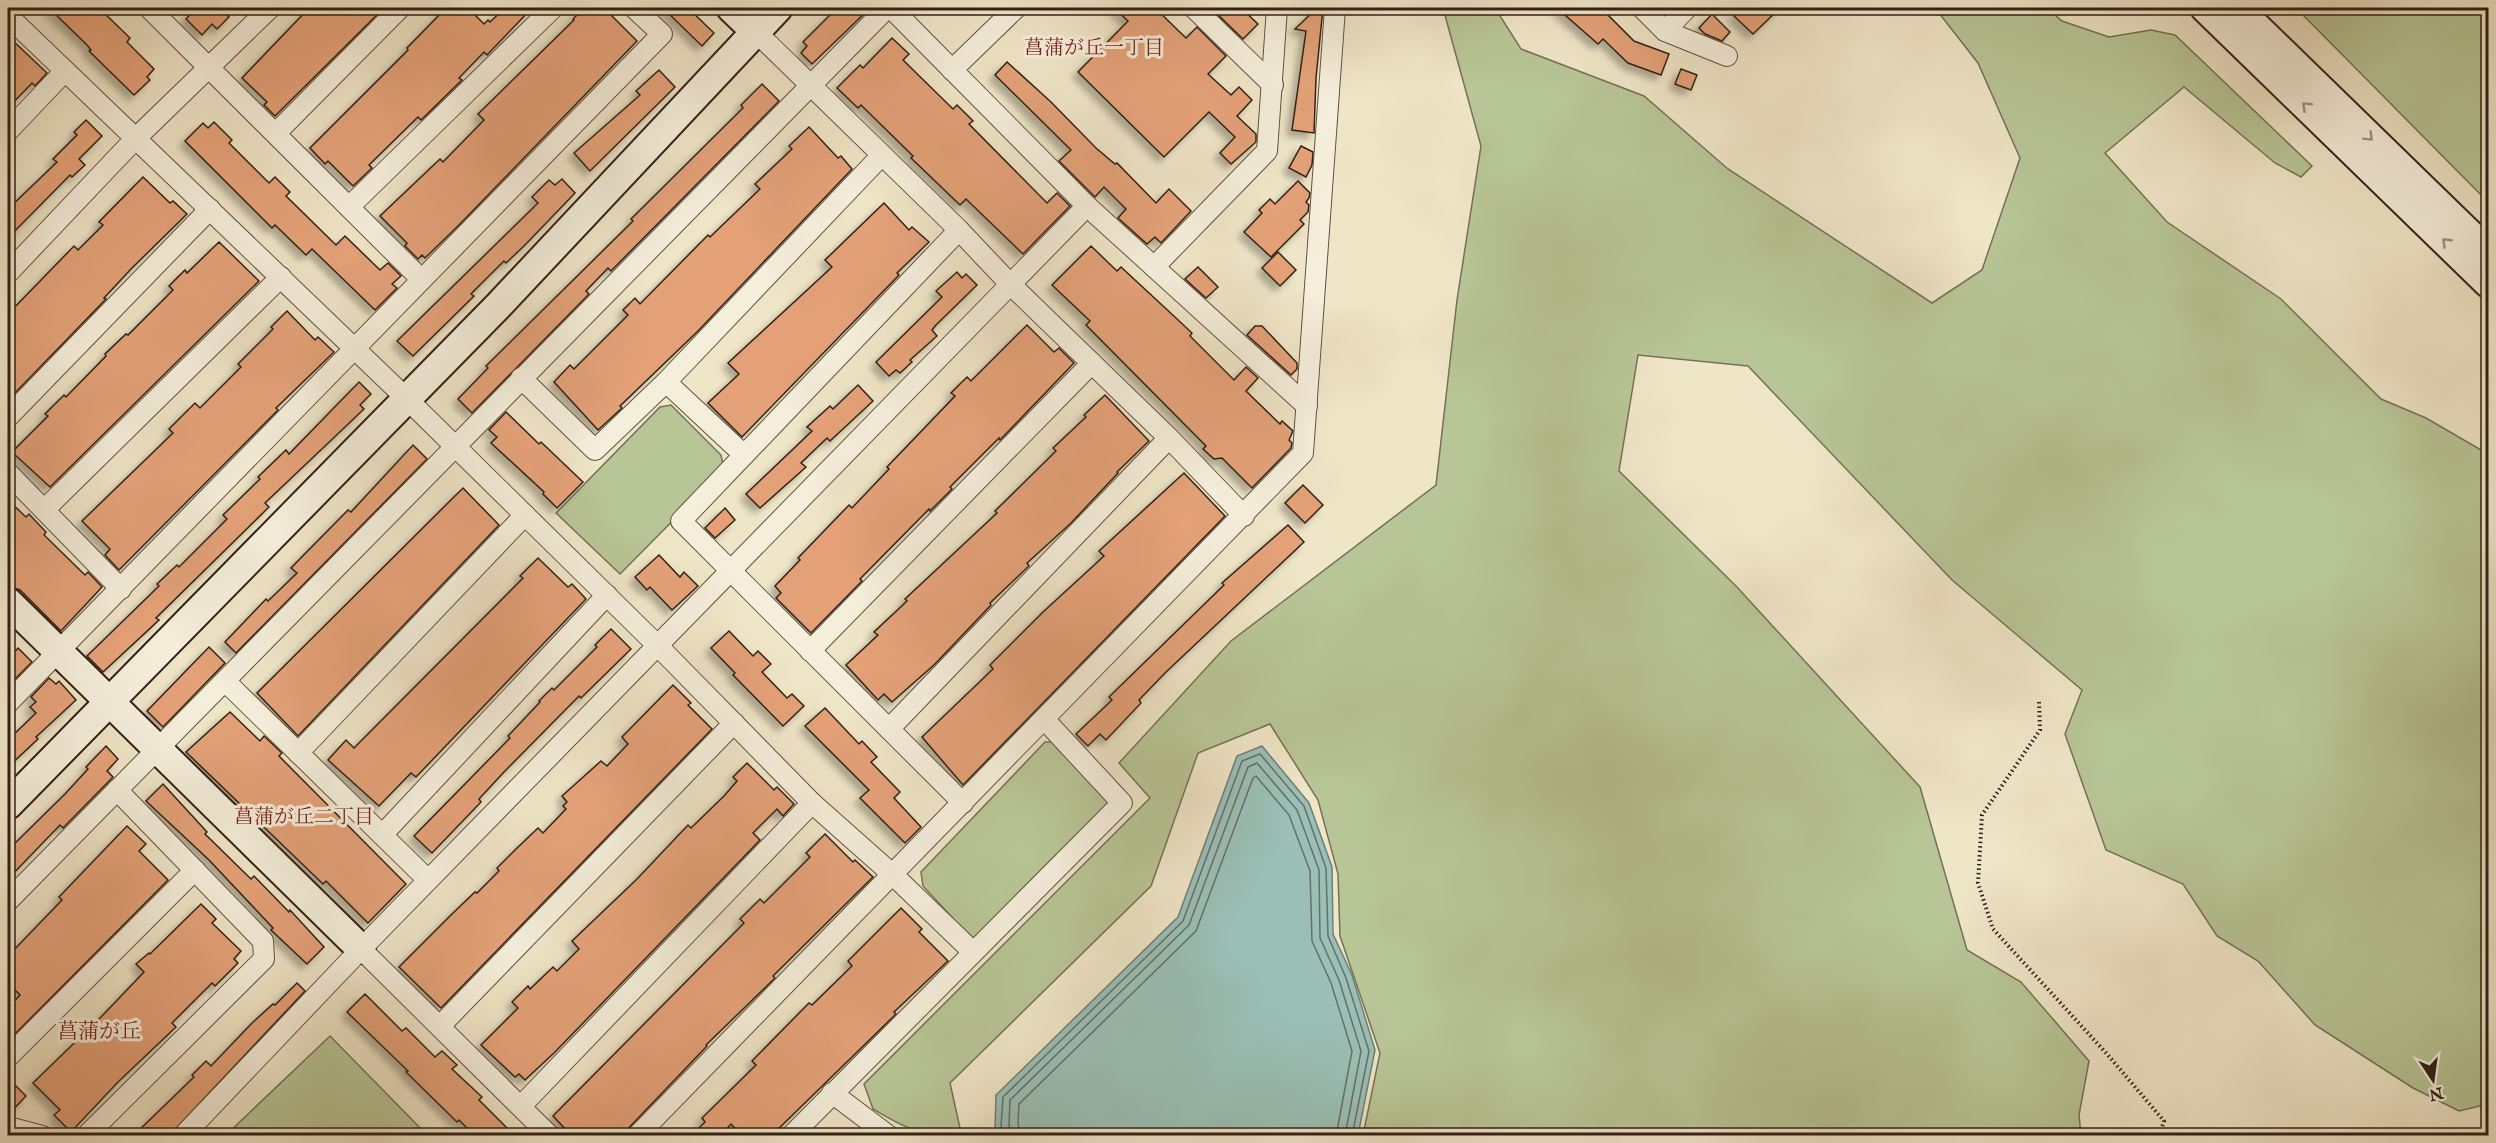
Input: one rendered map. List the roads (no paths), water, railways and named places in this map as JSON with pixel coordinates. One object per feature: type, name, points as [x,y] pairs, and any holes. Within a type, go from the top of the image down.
[{"type":"street","points":[[148,8],[210,67],[421,279]]},
{"type":"street","points":[[8,273],[136,138],[270,8]]},
{"type":"street","points":[[276,133],[400,8]]},
{"type":"street","points":[[350,207],[553,8]]},
{"type":"street","points":[[8,703],[662,34],[634,8]]},
{"type":"street","points":[[731,8],[959,230],[1169,438],[1244,516]]},
{"type":"street","points":[[8,806],[506,297],[778,8]]},
{"type":"street","points":[[8,902],[521,378],[889,8],[1087,206],[1307,406]]},
{"type":"street","points":[[952,70],[1016,8]]},
{"type":"street","points":[[1194,8],[1273,85]]},
{"type":"street","points":[[1154,267],[1267,151],[1277,8]]},
{"type":"street","points":[[637,1136],[1303,453],[1335,8]]},
{"type":"street","points":[[1642,8],[1665,31],[1727,56]]},
{"type":"street","points":[[1665,31],[1687,8]]},
{"type":"street","points":[[2205,8],[2488,283]]},
{"type":"street","points":[[2237,8],[2488,252]]},
{"type":"street","points":[[8,16],[525,515],[812,803],[892,874],[972,951]]},
{"type":"street","points":[[8,131],[65,71]]},
{"type":"street","points":[[521,378],[595,450],[666,382],[882,155]]},
{"type":"street","points":[[183,1136],[428,880],[1087,206]]},
{"type":"street","points":[[8,417],[210,209]]},
{"type":"street","points":[[959,230],[681,521],[963,802]]},
{"type":"street","points":[[44,510],[281,277]]},
{"type":"street","points":[[810,651],[1092,363]]},
{"type":"street","points":[[666,382],[744,455]]},
{"type":"street","points":[[889,729],[1169,438]]},
{"type":"street","points":[[8,473],[121,589]]},
{"type":"street","points":[[298,753],[525,515]]},
{"type":"street","points":[[382,835],[607,596]]},
{"type":"street","points":[[8,602],[159,748],[550,1136]]},
{"type":"street","points":[[225,681],[428,880]]},
{"type":"street","points":[[791,1136],[972,951],[1122,803],[1045,720]]},
{"type":"street","points":[[440,1026],[734,723]]},
{"type":"street","points":[[86,1136],[264,958],[263,941],[117,790]]},
{"type":"street","points":[[521,1106],[812,803]]},
{"type":"street","points":[[8,1057],[195,870]]},
{"type":"street","points":[[832,1094],[890,1136]]},
{"type":"street","points":[[8,1127],[42,1136]]},
{"type":"water","points":[[1262,746],[1309,803],[1332,867],[1333,934],[1352,975],[1375,1050],[1358,1135],[1000,1135],[995,1130],[996,1095],[1178,917],[1237,756]]},
{"type":"district","name":"菖蒲が丘一丁目","points":[[1094,48]]},
{"type":"district","name":"菖蒲が丘二丁目","points":[[304,817]]},
{"type":"district","name":"菖蒲が丘","points":[[99,1032]]}]
